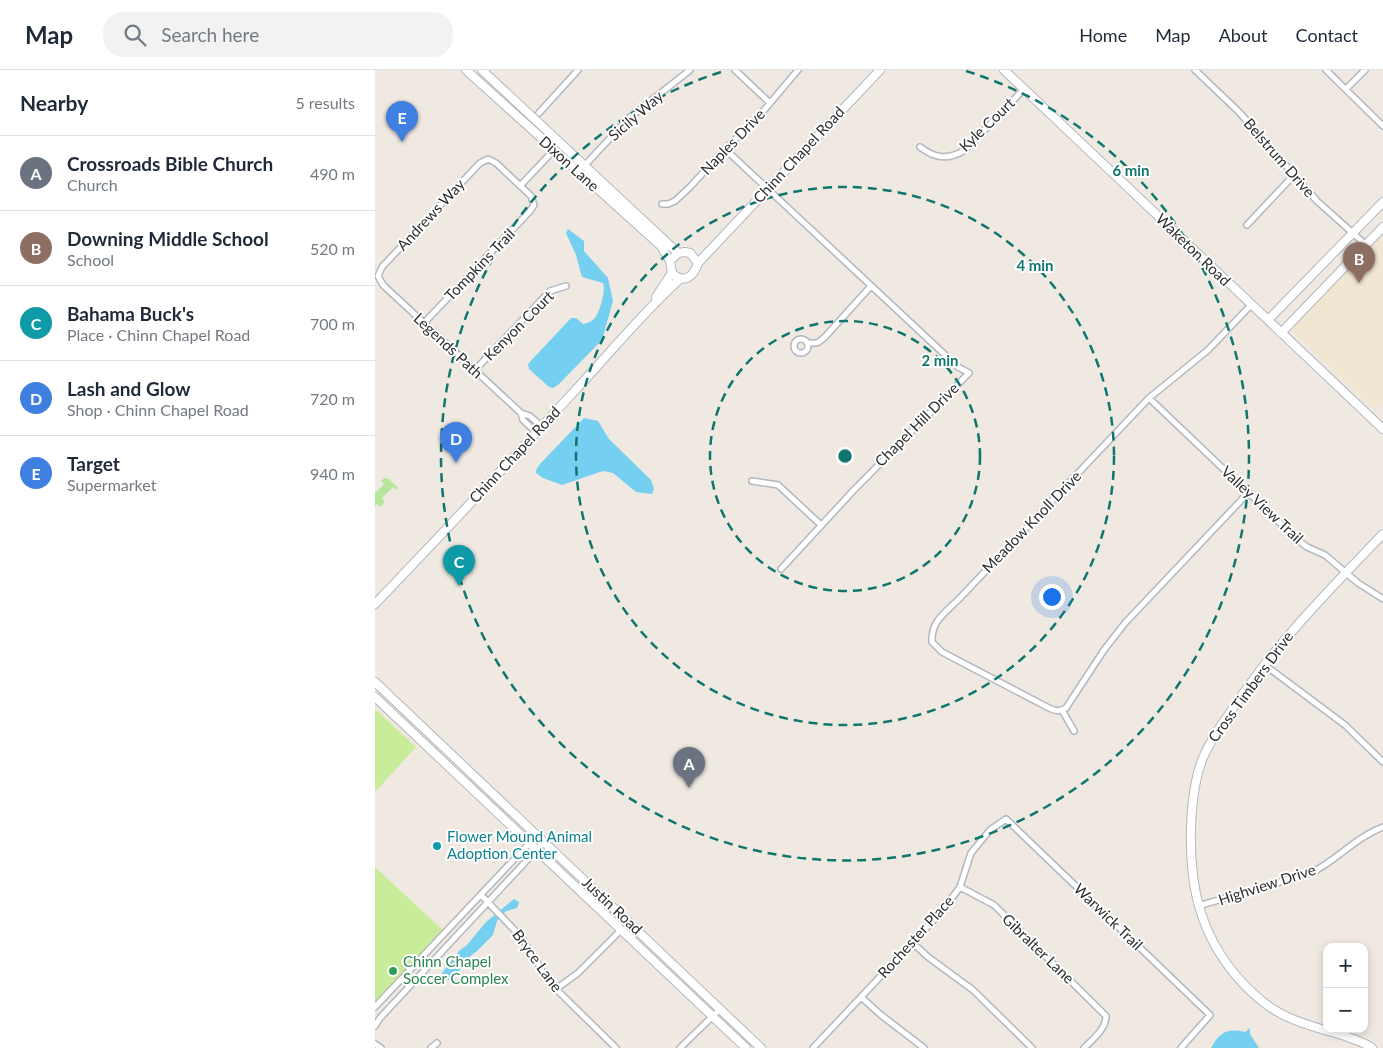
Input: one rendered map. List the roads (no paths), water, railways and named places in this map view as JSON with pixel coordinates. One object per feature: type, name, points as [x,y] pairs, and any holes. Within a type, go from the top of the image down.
[{"type":"street","name":"Dixon Lane","points":[[466,70],[661,246],[670,261]]},
{"type":"street","name":"Dixon Lane","points":[[482,70],[585,165],[668,246],[678,253]]},
{"type":"street","points":[[539,113],[578,70]]},
{"type":"street","name":"Sicily Way","points":[[585,165],[629,118],[691,70]]},
{"type":"street","points":[[735,70],[770,104]]},
{"type":"street","name":"Naples Drive","points":[[662,204],[675,201],[725,148],[760,116],[798,70]]},
{"type":"street","name":"Chinn Chapel Road","points":[[698,263],[880,70]]},
{"type":"street","name":"Waketon Road","points":[[1004,70],[1383,429]]},
{"type":"street","name":"Belstrum Drive","points":[[1195,70],[1239,112],[1317,201],[1365,244]]},
{"type":"street","points":[[1326,70],[1383,126]]},
{"type":"street","points":[[1346,89],[1365,70]]},
{"type":"street","points":[[484,86],[492,79]]},
{"type":"street","name":"Kyle Court","points":[[920,147],[930,155],[954,156],[965,150],[1024,89]]},
{"type":"street","name":"Chapel Hill Drive","points":[[725,148],[958,367],[969,373],[937,404],[781,569]]},
{"type":"street","points":[[520,186],[554,150]]},
{"type":"street","name":"Andrews Way","points":[[378,276],[382,267],[480,163],[488,159],[496,163],[520,186]]},
{"type":"street","points":[[1247,225],[1294,175]]},
{"type":"street","name":"Tompkins Trail","points":[[424,323],[530,211],[534,204],[531,196],[520,186]]},
{"type":"street","points":[[1267,320],[1383,202]]},
{"type":"street","points":[[1281,333],[1383,227]]},
{"type":"street","name":"Chinn Chapel Road","points":[[690,253],[699,252],[719,239]]},
{"type":"street","points":[[678,253],[690,253],[698,263],[688,278],[680,279],[672,273],[670,261],[678,253]]},
{"type":"street","name":"Chinn Chapel Road","points":[[653,303],[672,273]]},
{"type":"street","name":"Legends Path","points":[[378,276],[383,285],[521,413],[523,420],[539,430]]},
{"type":"street","name":"Chinn Chapel Road","points":[[375,604],[539,430],[653,303],[680,279]]},
{"type":"street","name":"Kenyon Court","points":[[475,370],[550,291],[566,286]]},
{"type":"street","points":[[809,343],[817,343],[824,338],[871,286]]},
{"type":"street","name":"Meadow Knoll Drive","points":[[1062,710],[1056,711],[1047,707],[942,652],[933,642],[932,632],[936,623],[1149,398],[1208,350],[1251,305]]},
{"type":"street","name":"Valley View Trail","points":[[1149,398],[1297,540],[1325,555],[1358,584],[1383,599]]},
{"type":"street","points":[[752,481],[777,485],[821,525]]},
{"type":"street","points":[[1074,731],[1062,710],[1066,708],[1104,650],[1125,623],[1248,493]]},
{"type":"street","name":"Cross Timbers Drive","points":[[1372,1048],[1357,1040],[1302,1024],[1274,1011],[1235,975],[1217,950],[1202,919],[1198,906],[1190,840],[1196,790],[1202,761],[1211,739],[1263,666],[1303,618],[1383,534]]},
{"type":"street","points":[[1263,666],[1345,725],[1383,762]]},
{"type":"street","name":"Justin Road","points":[[375,682],[761,1048]]},
{"type":"street","name":"Justin Road","points":[[375,697],[746,1048]]},
{"type":"street","name":"Rochester Place","points":[[813,1048],[943,910],[959,887],[971,853],[989,830],[1006,819]]},
{"type":"street","name":"Warwick Trail","points":[[1006,819],[1210,1015],[1181,1048]]},
{"type":"street","name":"Highview Drive","points":[[1198,906],[1311,873],[1325,866],[1366,835],[1383,827]]},
{"type":"street","points":[[375,1007],[537,835]]},
{"type":"street","points":[[375,1026],[380,1018],[544,842]]},
{"type":"street","name":"Gibralter Lane","points":[[959,887],[994,906],[1100,1008],[1106,1016],[1106,1022],[1084,1048]]},
{"type":"street","name":"Bryce Lane","points":[[481,895],[522,938],[556,989],[616,1048]]},
{"type":"street","points":[[556,989],[583,968],[621,930]]},
{"type":"street","points":[[913,943],[973,990],[1032,1048]]},
{"type":"street","points":[[861,997],[924,1048]]},
{"type":"street","points":[[680,1048],[720,1009]]},
{"type":"street","points":[[431,1048],[437,1043]]},
{"type":"street","points":[[375,1044],[381,1048]]},
{"type":"water","points":[[568,229],[584,241],[584,251],[608,278],[613,301],[602,340],[553,388],[549,387],[529,369],[528,364],[571,318],[576,318],[583,324],[594,319],[600,307],[604,290],[603,283],[582,277],[576,255],[566,233]]},
{"type":"water","points":[[584,418],[598,421],[609,439],[651,480],[654,489],[652,494],[636,492],[613,473],[603,471],[562,485],[543,478],[536,473],[540,464]]},
{"type":"water","points":[[514,899],[519,902],[517,908],[506,911],[497,921],[493,935],[453,977],[448,980],[443,979],[442,973],[459,951],[467,945],[486,922]]},
{"type":"water","points":[[1250,1028],[1250,1034],[1259,1048],[1211,1048],[1225,1032],[1245,1032]]},
{"type":"place","name":"Target","points":[[402,142]]},
{"type":"place","name":"Downing Middle School","points":[[1359,283]]},
{"type":"place","name":"Lash and Glow","points":[[456,463]]},
{"type":"place","name":"Bahama Buck's","points":[[459,586]]},
{"type":"place","name":"Crossroads Bible Church","points":[[689,788]]},
{"type":"place","name":"Flower Mound Animal Adoption Center","points":[[437,846]]},
{"type":"place","name":"Chinn Chapel Soccer Complex","points":[[393,971]]}]
